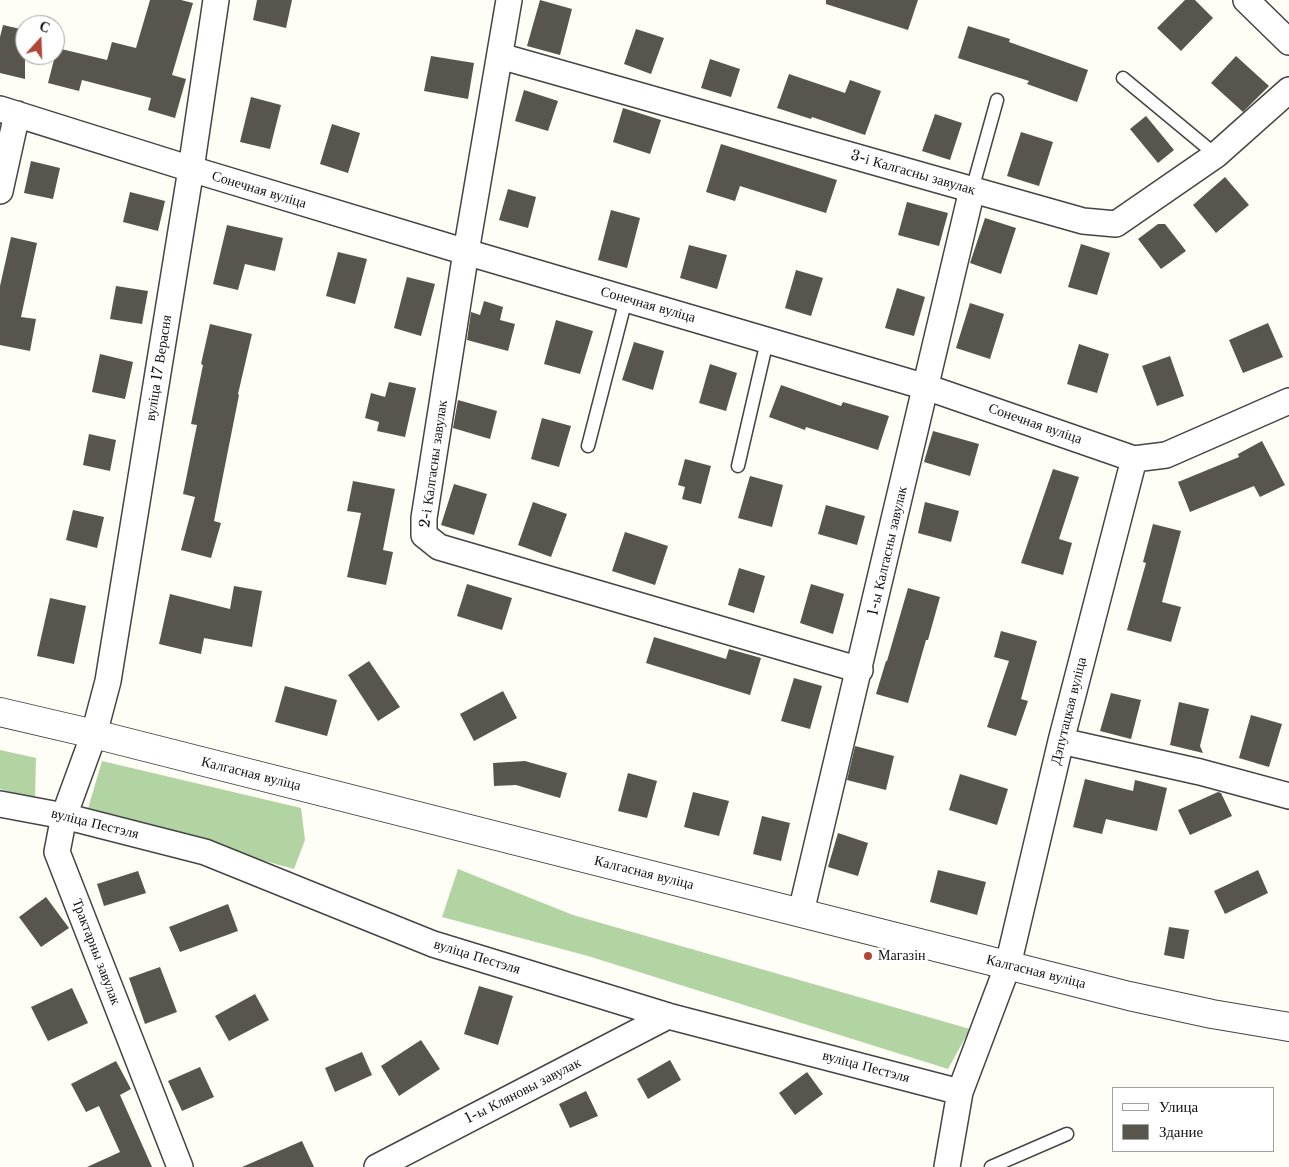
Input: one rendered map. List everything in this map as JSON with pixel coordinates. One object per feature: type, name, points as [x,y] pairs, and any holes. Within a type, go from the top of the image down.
[{"type":"street","name":"вуліца 17 Верасня","points":[[94,734],[108,681],[191,169],[216,0]]},
{"type":"street","name":"2-і Калгасны завулак","points":[[509,0],[466,252],[424,518],[424,535],[438,547],[860,670]]},
{"type":"street","points":[[1246,0],[1289,42]]},
{"type":"street","name":"3-і Калгасны завулак","points":[[500,56],[1083,221],[1116,224],[1216,154],[1289,90]]},
{"type":"street","name":"Сонечная вуліца","points":[[8,111],[191,169],[466,252],[926,387],[1134,458],[1166,455],[1289,401]]},
{"type":"street","points":[[0,191],[8,111]]},
{"type":"street","name":"1-ы Калгасны завулак","points":[[801,912],[860,670],[972,190]]},
{"type":"street","name":"Дэпутацкая вуліца","points":[[947,1167],[960,1092],[1008,965],[1061,741],[1134,458]]},
{"type":"street","name":"Калгасная вуліца","points":[[0,712],[94,734],[1129,996],[1212,1014],[1289,1027]]},
{"type":"street","name":"Трактарны завулак","points":[[94,734],[64,816],[57,852],[180,1167]]},
{"type":"street","points":[[1061,741],[1200,772],[1289,796]]},
{"type":"street","name":"вуліца Пестэля","points":[[0,804],[64,816],[205,852],[434,944],[668,1016],[960,1092]]},
{"type":"street","name":"1-ы Кляновы завулак","points":[[377,1167],[668,1016]]},
{"type":"lane","points":[[1123,78],[1216,154]]},
{"type":"lane","points":[[972,190],[997,100]]},
{"type":"lane","points":[[588,446],[626,299]]},
{"type":"lane","points":[[738,466],[767,341]]},
{"type":"lane","points":[[991,1167],[1067,1134]]},
{"type":"green space","points":[[0,750],[36,758],[35,799],[0,789]]},
{"type":"green space","points":[[102,761],[301,808],[305,840],[294,869],[87,812]]},
{"type":"green space","points":[[458,869],[573,915],[970,1029],[948,1069],[588,956],[442,917]]},
{"type":"building","points":[[150,0],[181,0],[193,3],[172,75],[186,79],[175,118],[148,110],[151,98],[82,80],[79,91],[48,83],[53,65],[65,65],[65,50],[107,60],[112,42],[136,48]]},
{"type":"building","points":[[257,0],[292,0],[286,28],[253,20]]},
{"type":"building","points":[[540,0],[572,9],[560,55],[527,46]]},
{"type":"building","points":[[826,0],[918,0],[908,30],[826,4]]},
{"type":"building","points":[[1185,0],[1195,0],[1213,18],[1181,51],[1157,28]]},
{"type":"building","points":[[3,25],[15,28],[15,65],[25,65],[25,79],[0,73],[0,37]]},
{"type":"building","points":[[968,26],[1010,39],[1009,42],[1088,70],[1077,102],[1027,84],[1029,81],[958,58]]},
{"type":"building","points":[[636,29],[664,38],[651,74],[624,64]]},
{"type":"building","points":[[431,56],[474,63],[468,99],[424,91]]},
{"type":"building","points":[[1236,56],[1269,86],[1243,112],[1211,83]]},
{"type":"building","points":[[710,59],[740,69],[731,97],[701,88]]},
{"type":"building","points":[[789,74],[845,93],[850,80],[881,91],[865,135],[812,117],[811,119],[777,108]]},
{"type":"building","points":[[524,90],[558,101],[548,131],[515,121]]},
{"type":"building","points":[[251,97],[281,105],[270,149],[240,142]]},
{"type":"building","points":[[623,108],[661,120],[650,154],[613,142]]},
{"type":"building","points":[[935,114],[962,123],[950,160],[922,151]]},
{"type":"building","points":[[1146,116],[1174,150],[1158,163],[1130,129]]},
{"type":"building","points":[[332,124],[360,133],[348,173],[320,164]]},
{"type":"building","points":[[1021,132],[1053,142],[1039,186],[1007,176]]},
{"type":"building","points":[[721,144],[837,180],[826,213],[740,186],[735,201],[706,192]]},
{"type":"building","points":[[31,161],[60,168],[53,199],[24,193]]},
{"type":"building","points":[[1225,177],[1249,205],[1216,233],[1193,205]]},
{"type":"building","points":[[508,189],[536,197],[528,228],[499,220]]},
{"type":"building","points":[[130,192],[165,201],[158,231],[123,222]]},
{"type":"building","points":[[907,202],[948,213],[939,246],[898,235]]},
{"type":"building","points":[[611,210],[640,218],[627,268],[598,260]]},
{"type":"building","points":[[985,218],[1016,228],[1001,274],[970,263]]},
{"type":"building","points":[[1158,224],[1165,224],[1186,251],[1161,269],[1138,239]]},
{"type":"building","points":[[227,225],[283,238],[275,271],[245,264],[238,290],[213,284]]},
{"type":"building","points":[[11,237],[37,243],[21,317],[36,319],[30,351],[0,345],[0,286]]},
{"type":"building","points":[[1081,244],[1110,253],[1097,295],[1068,287]]},
{"type":"building","points":[[689,245],[727,255],[717,289],[680,278]]},
{"type":"building","points":[[338,252],[367,259],[355,304],[326,296]]},
{"type":"building","points":[[796,270],[823,278],[811,316],[785,308]]},
{"type":"building","points":[[407,277],[435,284],[421,336],[394,328]]},
{"type":"building","points":[[116,286],[148,291],[142,324],[110,319]]},
{"type":"building","points":[[897,288],[925,297],[914,336],[885,328]]},
{"type":"building","points":[[484,301],[503,307],[500,320],[515,324],[508,351],[467,340],[471,312],[480,315]]},
{"type":"building","points":[[970,303],[1004,314],[990,359],[956,348]]},
{"type":"building","points":[[556,320],[593,331],[580,374],[544,364]]},
{"type":"building","points":[[1268,323],[1283,357],[1243,373],[1229,340]]},
{"type":"building","points":[[210,324],[252,334],[238,394],[214,521],[221,523],[211,558],[181,550],[195,497],[183,494],[197,425],[191,424]]},
{"type":"building","points":[[634,342],[664,351],[653,390],[622,380]]},
{"type":"building","points":[[1079,344],[1109,354],[1097,393],[1067,384]]},
{"type":"building","points":[[100,354],[133,362],[125,399],[92,392]]},
{"type":"building","points":[[1170,356],[1184,396],[1157,406],[1142,366]]},
{"type":"building","points":[[710,364],[737,373],[726,411],[699,403]]},
{"type":"building","points":[[389,382],[416,388],[405,437],[377,431],[379,422],[365,418],[371,393],[385,397]]},
{"type":"building","points":[[781,385],[841,406],[843,402],[889,416],[878,450],[806,427],[805,430],[769,417]]},
{"type":"building","points":[[458,400],[497,411],[490,439],[453,428]]},
{"type":"building","points":[[542,418],[571,426],[559,467],[531,459]]},
{"type":"building","points":[[933,431],[979,444],[970,476],[924,462]]},
{"type":"building","points":[[89,434],[116,440],[110,471],[83,465]]},
{"type":"building","points":[[1262,441],[1285,485],[1260,497],[1254,486],[1190,512],[1178,482],[1239,457],[1238,454]]},
{"type":"building","points":[[685,459],[711,466],[701,504],[682,499],[685,487],[678,485]]},
{"type":"building","points":[[1053,469],[1079,477],[1059,539],[1072,543],[1063,575],[1021,563]]},
{"type":"building","points":[[750,476],[783,485],[772,527],[738,518]]},
{"type":"building","points":[[353,481],[395,489],[383,550],[393,552],[386,585],[347,577],[361,513],[347,511]]},
{"type":"building","points":[[454,484],[487,494],[474,535],[441,525]]},
{"type":"building","points":[[533,502],[567,514],[551,557],[518,545]]},
{"type":"building","points":[[925,502],[959,511],[951,542],[918,533]]},
{"type":"building","points":[[826,505],[865,516],[857,545],[818,534]]},
{"type":"building","points":[[73,510],[104,517],[97,548],[66,540]]},
{"type":"building","points":[[1153,524],[1181,531],[1162,602],[1181,607],[1171,642],[1127,630],[1146,563],[1143,562]]},
{"type":"building","points":[[625,532],[668,546],[655,585],[612,571]]},
{"type":"building","points":[[739,568],[765,576],[754,613],[728,605]]},
{"type":"building","points":[[467,584],[512,598],[502,630],[457,616]]},
{"type":"building","points":[[811,584],[844,594],[833,634],[800,623]]},
{"type":"building","points":[[234,586],[262,591],[252,647],[204,638],[201,654],[159,644],[170,594],[230,609]]},
{"type":"building","points":[[908,588],[940,597],[908,703],[876,694]]},
{"type":"building","points":[[50,598],[86,606],[74,664],[37,656]]},
{"type":"building","points":[[1001,631],[1037,641],[1021,699],[1028,701],[1016,736],[987,727],[1009,661],[994,657]]},
{"type":"building","points":[[654,637],[726,659],[729,649],[761,658],[750,695],[646,663]]},
{"type":"building","points":[[369,661],[400,707],[378,721],[348,675]]},
{"type":"building","points":[[794,678],[822,686],[810,729],[781,721]]},
{"type":"building","points":[[285,686],[337,700],[327,736],[275,722]]},
{"type":"building","points":[[503,691],[517,718],[474,741],[460,714]]},
{"type":"building","points":[[1111,693],[1141,700],[1131,739],[1100,731]]},
{"type":"building","points":[[1179,702],[1209,709],[1200,746],[1203,753],[1170,745]]},
{"type":"building","points":[[1251,715],[1282,724],[1269,767],[1239,758]]},
{"type":"building","points":[[855,746],[894,756],[886,790],[847,780]]},
{"type":"building","points":[[525,761],[567,773],[560,798],[516,785],[494,786],[493,763]]},
{"type":"building","points":[[628,773],[657,781],[647,818],[618,811]]},
{"type":"building","points":[[960,774],[1008,789],[997,825],[949,810]]},
{"type":"building","points":[[1085,779],[1133,791],[1135,780],[1167,788],[1157,831],[1106,819],[1102,834],[1073,827]]},
{"type":"building","points":[[693,792],[729,801],[719,836],[684,827]]},
{"type":"building","points":[[1218,792],[1221,793],[1232,816],[1190,835],[1178,810]]},
{"type":"building","points":[[762,816],[790,823],[781,861],[753,854]]},
{"type":"building","points":[[838,833],[868,843],[858,876],[828,867]]},
{"type":"building","points":[[938,870],[986,882],[977,915],[930,902]]},
{"type":"building","points":[[1258,870],[1268,893],[1225,914],[1214,891]]},
{"type":"building","points":[[138,871],[146,893],[104,906],[97,884]]},
{"type":"building","points":[[46,897],[69,928],[41,947],[19,917]]},
{"type":"building","points":[[228,904],[238,931],[180,952],[169,927]]},
{"type":"building","points":[[1169,927],[1189,930],[1184,959],[1164,955]]},
{"type":"building","points":[[160,967],[177,1012],[145,1024],[129,978]]},
{"type":"building","points":[[479,986],[513,996],[498,1045],[464,1034]]},
{"type":"building","points":[[72,988],[88,1023],[48,1041],[31,1007]]},
{"type":"building","points":[[255,994],[269,1020],[229,1041],[215,1016]]},
{"type":"building","points":[[421,1040],[440,1069],[399,1096],[381,1066]]},
{"type":"building","points":[[362,1052],[372,1075],[335,1092],[325,1068]]},
{"type":"building","points":[[670,1060],[681,1080],[648,1099],[637,1079]]},
{"type":"building","points":[[116,1061],[131,1089],[120,1095],[152,1167],[87,1167],[120,1152],[99,1106],[86,1112],[71,1084]]},
{"type":"building","points":[[200,1067],[214,1097],[182,1111],[168,1081]]},
{"type":"building","points":[[807,1072],[823,1094],[795,1115],[779,1093]]},
{"type":"building","points":[[586,1091],[598,1116],[570,1128],[559,1104]]},
{"type":"building","points":[[302,1141],[314,1167],[242,1167]]},
{"type":"place","name":"Магазін","points":[[868,956]]}]
